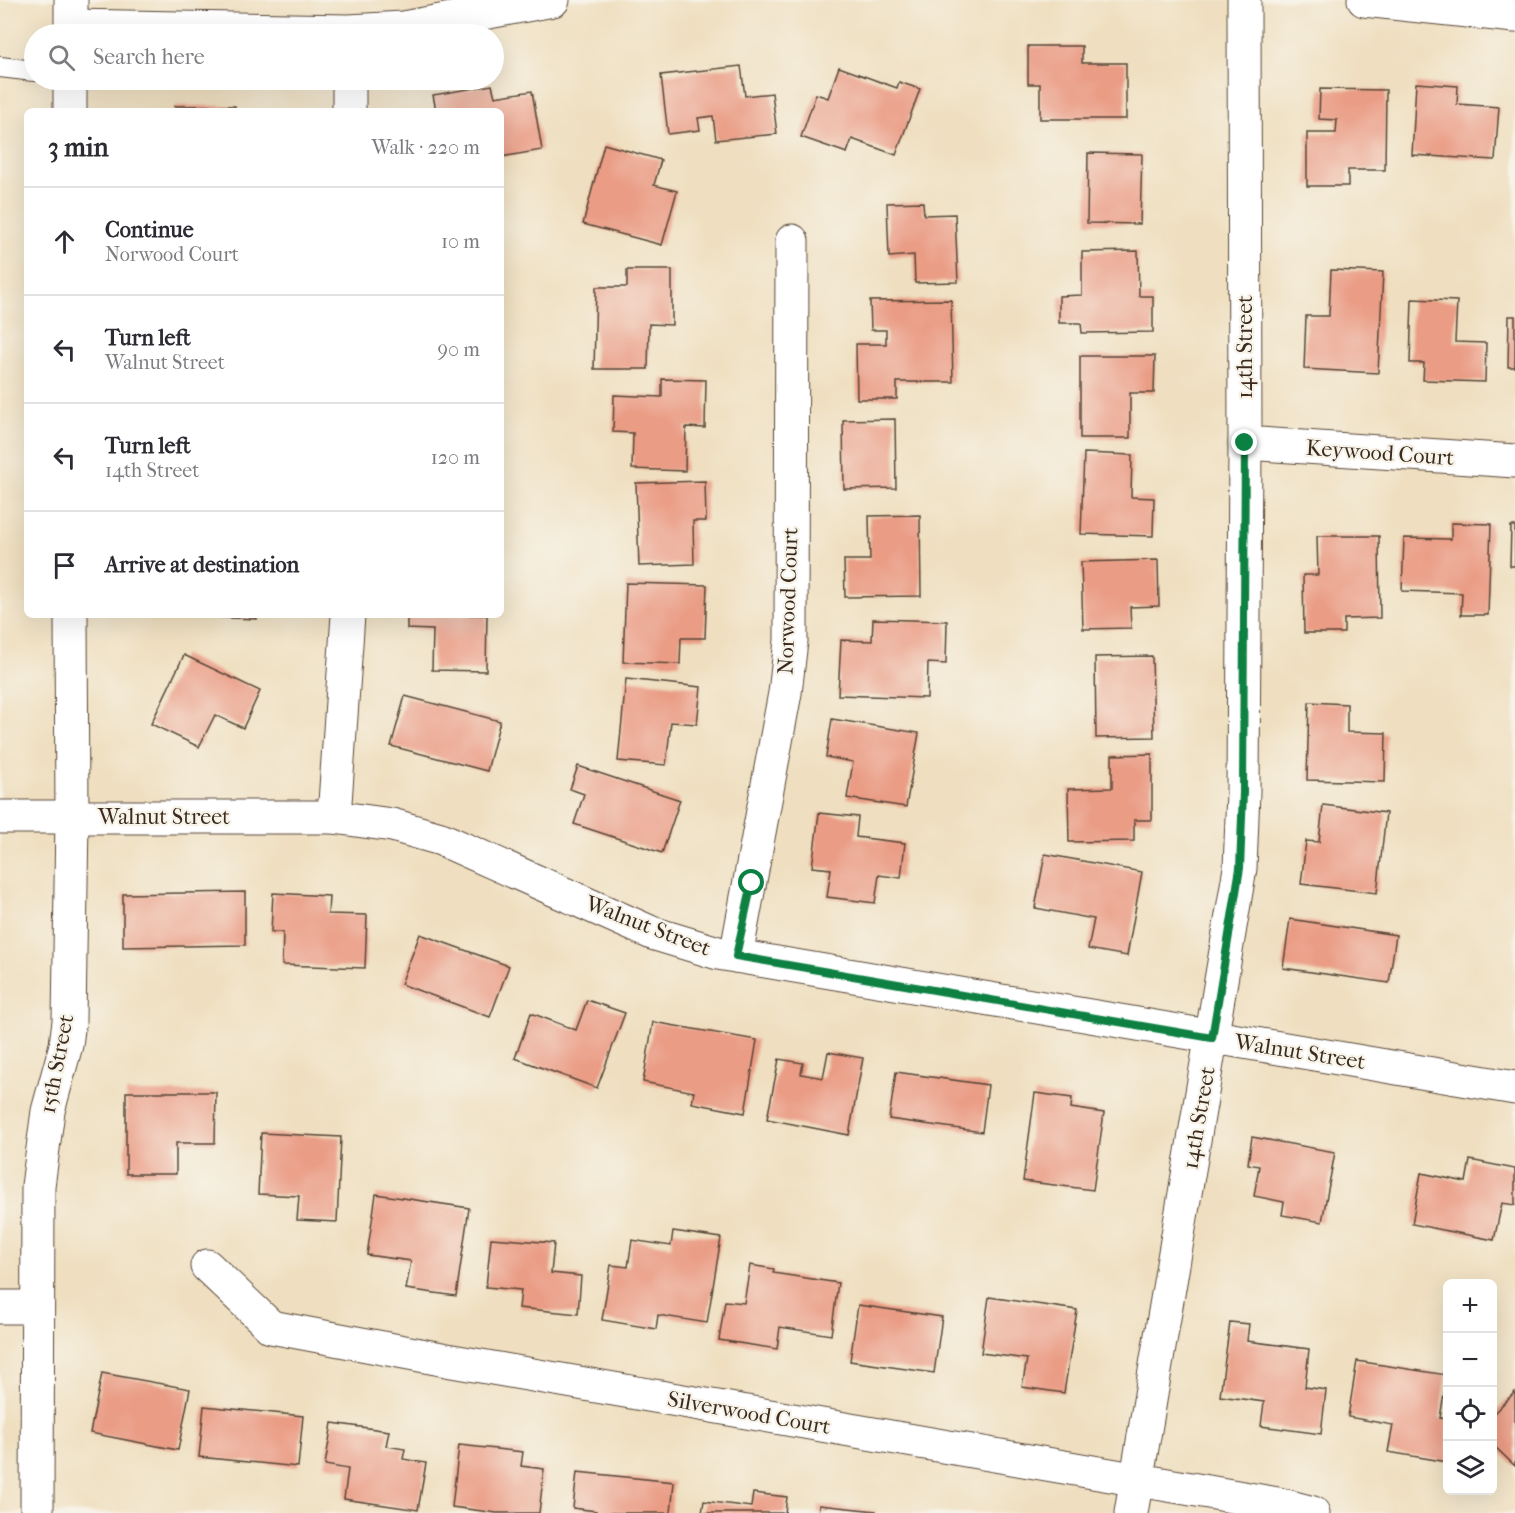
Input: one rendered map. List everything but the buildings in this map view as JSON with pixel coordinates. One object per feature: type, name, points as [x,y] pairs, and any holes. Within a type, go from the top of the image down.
[{"type":"street","points":[[424,24],[553,0]]},
{"type":"street","name":"14th Street","points":[[1131,1513],[1240,868],[1243,792],[1245,443],[1244,0]]},
{"type":"street","points":[[1364,0],[1515,16]]},
{"type":"street","points":[[71,20],[157,24]]},
{"type":"street","points":[[70,90],[70,108]]},
{"type":"street","points":[[349,90],[349,108]]},
{"type":"street","name":"Norwood Court","points":[[736,956],[785,693],[791,641],[792,241]]},
{"type":"street","name":"Keywood Court","points":[[1245,443],[1515,461]]},
{"type":"street","name":"15th Street","points":[[37,1513],[38,1186],[41,1148],[69,1021],[72,817],[71,618]]},
{"type":"street","points":[[334,817],[348,618]]},
{"type":"street","name":"Walnut Street","points":[[0,817],[334,817],[392,825],[441,839],[652,933],[736,956],[1515,1088]]},
{"type":"street","name":"Silverwood Court","points":[[207,1266],[271,1327],[1313,1513]]},
{"type":"street","points":[[0,1307],[37,1307]]},
{"type":"lane","points":[[0,68],[24,70]]},
{"type":"route","points":[[752,883],[736,956],[770,964],[1212,1038],[1240,868],[1243,792],[1245,443]]}]
